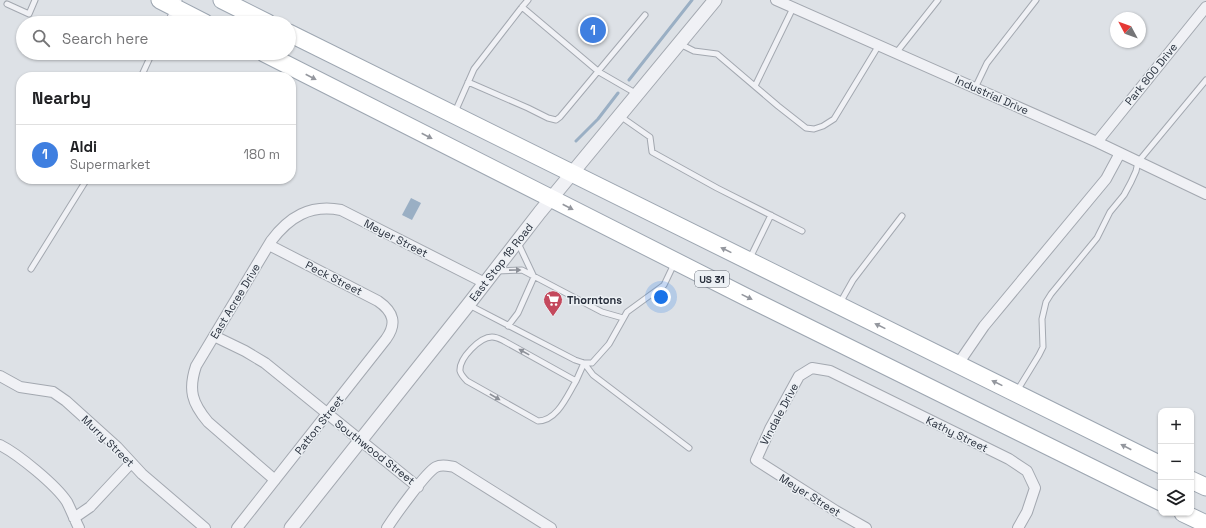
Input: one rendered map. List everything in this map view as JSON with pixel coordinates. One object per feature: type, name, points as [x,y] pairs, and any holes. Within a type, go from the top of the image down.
[{"type":"main road","points":[[160,0],[177,4],[195,16]]},
{"type":"main road","points":[[222,0],[254,16]]},
{"type":"main road","points":[[296,36],[1158,463]]},
{"type":"main road","name":"US 31","points":[[278,60],[551,199],[1158,501]]},
{"type":"main road","points":[[1194,482],[1206,488]]},
{"type":"main road","points":[[1189,516],[1206,524]]},
{"type":"street","name":"East Stop 18 Road","points":[[291,528],[517,241],[715,0]]},
{"type":"street","name":"Industrial Drive","points":[[776,0],[1097,142],[1206,194]]},
{"type":"street","name":"Park 800 Drive","points":[[1097,142],[1205,11]]},
{"type":"street","points":[[958,364],[984,326],[1106,179],[1120,153]]},
{"type":"street","name":"Meyer Street","points":[[303,213],[317,208],[341,210],[485,283]]},
{"type":"street","name":"East Acree Drive","points":[[275,480],[208,422],[200,413],[191,390],[192,377],[196,366],[269,245],[279,231],[303,213]]},
{"type":"street","name":"Peck Street","points":[[269,245],[378,301],[389,311],[392,318]]},
{"type":"street","name":"Patton Street","points":[[238,528],[392,332],[392,318]]},
{"type":"street","name":"Southwood Street","points":[[214,336],[257,358],[418,487]]},
{"type":"street","name":"Vindale Drive","points":[[756,460],[770,429],[799,376],[812,368],[830,371]]},
{"type":"street","name":"Kathy Street","points":[[830,371],[1009,459],[1027,471],[1035,488],[1027,512],[1018,528]]},
{"type":"street","name":"Murry Street","points":[[0,376],[20,387],[53,392],[117,447],[142,474],[205,528]]},
{"type":"street","points":[[0,445],[10,450],[58,491],[67,502],[79,528]]},
{"type":"street","name":"Meyer Street","points":[[756,460],[836,511],[866,528]]},
{"type":"street","points":[[74,518],[90,507],[131,463]]},
{"type":"street","points":[[387,528],[430,472],[444,465],[454,467],[551,528]]},
{"type":"lane","points":[[7,4],[29,14],[35,0]]},
{"type":"lane","points":[[453,115],[474,69],[528,0]]},
{"type":"lane","points":[[896,53],[938,0]]},
{"type":"lane","points":[[975,88],[986,64],[1036,0]]},
{"type":"lane","points":[[171,16],[177,4]]},
{"type":"lane","points":[[522,7],[599,72],[637,94]]},
{"type":"lane","points":[[755,86],[793,8]]},
{"type":"lane","points":[[468,82],[548,118],[556,120],[599,72],[645,15]]},
{"type":"lane","points":[[679,43],[694,51],[717,54],[806,128],[814,129],[823,126],[834,119],[879,45]]},
{"type":"lane","points":[[143,72],[149,60]]},
{"type":"lane","points":[[1016,392],[1043,347],[1042,319],[1046,302],[1098,238],[1110,212],[1124,195],[1131,182],[1138,162],[1206,80]]},
{"type":"lane","points":[[619,116],[650,137],[652,152],[717,188],[802,231]]},
{"type":"lane","points":[[31,269],[84,184]]},
{"type":"lane","points":[[749,261],[771,215]]},
{"type":"lane","points":[[838,305],[853,280],[902,216]]},
{"type":"lane","points":[[508,326],[518,313],[534,277],[517,241]]},
{"type":"lane","points":[[468,305],[584,363],[592,363],[609,344],[627,312],[664,284],[676,261]]},
{"type":"lane","points":[[494,271],[522,270],[602,312],[623,318]]},
{"type":"lane","points":[[576,381],[504,341],[493,337],[475,345],[463,359],[460,370],[467,381],[524,414],[538,421],[544,421],[559,408],[576,381],[584,363]]},
{"type":"lane","points":[[584,363],[592,375],[689,448]]},
{"type":"water","points":[[411,198],[421,203],[412,220],[402,215]]},
{"type":"waterway","points":[[629,80],[692,0]]},
{"type":"waterway","points":[[576,141],[598,119],[618,93]]},
{"type":"place","name":"Aldi","points":[[593,30]]},
{"type":"place","name":"Thorntons","points":[[553,317]]}]
